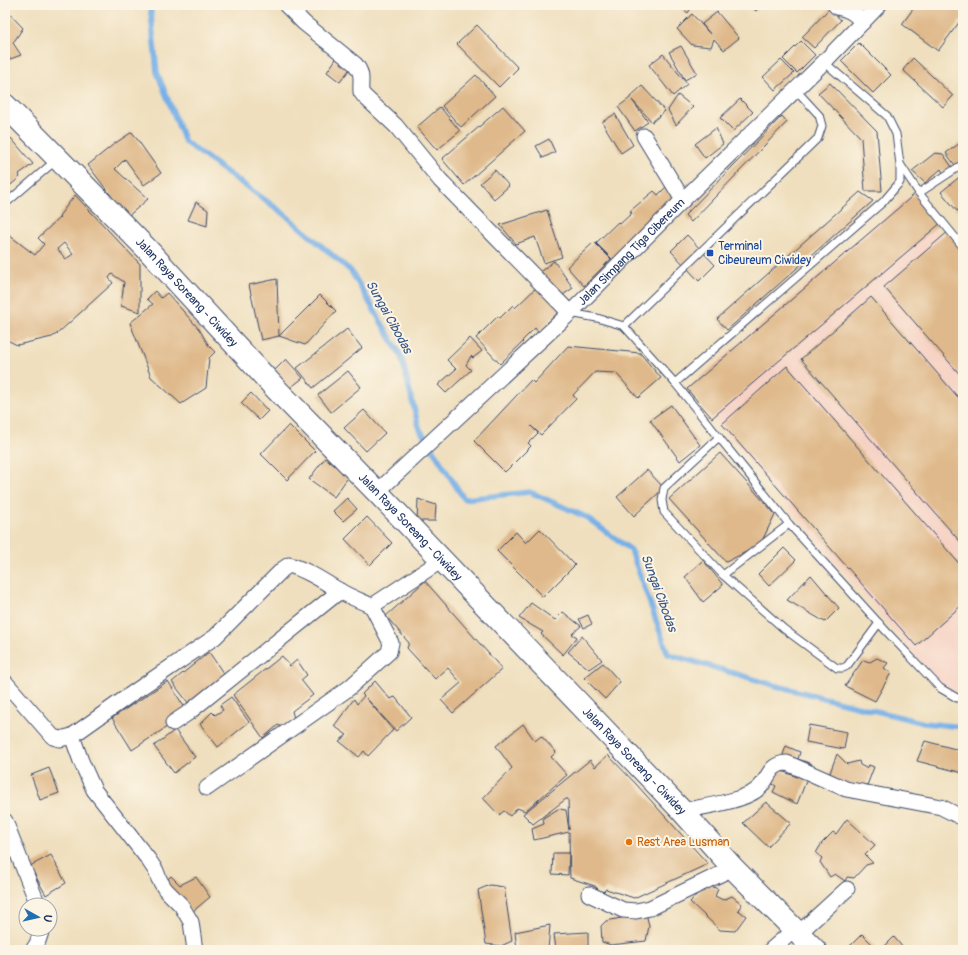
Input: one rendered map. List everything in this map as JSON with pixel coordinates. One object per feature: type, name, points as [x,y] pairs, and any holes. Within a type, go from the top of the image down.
[{"type":"highway","name":"Jalan Raya Soreang - Ciwidey","points":[[5,105],[147,249],[277,390],[377,492],[682,811],[733,868],[815,950]]},
{"type":"street","points":[[286,5],[304,24],[355,64],[360,70],[362,77],[361,92],[364,96],[396,126],[440,180],[570,313]]},
{"type":"street","points":[[835,5],[837,7],[847,8],[856,14],[863,22]]},
{"type":"street","name":"Jalan Simpang Tiga Cibereum","points":[[377,492],[570,313],[796,90],[879,5]]},
{"type":"street","points":[[644,136],[683,200]]},
{"type":"street","points":[[372,606],[442,560]]},
{"type":"street","points":[[5,682],[53,737],[60,740],[72,736],[215,637],[283,568],[289,565],[372,606],[391,643],[388,652],[349,688],[207,788]]},
{"type":"street","points":[[173,723],[188,713],[340,591]]},
{"type":"street","points":[[72,736],[94,790],[148,859],[165,889],[180,905],[191,922],[195,950]]},
{"type":"street","points":[[682,811],[747,796],[759,788],[772,768],[780,763],[787,763],[846,789],[941,807],[963,818]]},
{"type":"street","points":[[5,821],[35,897]]},
{"type":"street","points":[[589,894],[623,910],[636,911],[650,908],[733,868]]},
{"type":"street","points":[[771,950],[797,931],[847,889]]},
{"type":"street","points":[[33,950],[39,937]]},
{"type":"lane","points":[[675,383],[882,202],[900,182],[900,164],[896,134],[887,116],[824,62]]},
{"type":"lane","points":[[624,326],[818,138],[822,126],[819,115],[796,90]]},
{"type":"lane","points":[[5,204],[57,159]]},
{"type":"lane","points":[[900,164],[919,193],[963,247]]},
{"type":"lane","points":[[919,193],[963,164]]},
{"type":"lane","points":[[570,313],[596,318],[624,326],[675,383],[790,524],[879,623],[940,688],[957,698],[963,698]]},
{"type":"lane","points":[[719,437],[664,488],[662,500],[664,512],[723,575],[784,629],[837,668],[846,666],[879,623]]},
{"type":"lane","points":[[723,575],[790,524]]},
{"type":"shaded area","points":[[907,197],[963,263],[963,707],[961,709],[687,388]]},
{"type":"building","points":[[677,5],[693,5],[688,13]]},
{"type":"building","points":[[749,5],[760,5],[756,11]]},
{"type":"building","points":[[916,5],[963,5],[963,17],[938,51],[902,24]]},
{"type":"building","points":[[5,9],[23,28],[13,43],[21,55],[5,61]]},
{"type":"building","points":[[829,9],[841,20],[814,48],[802,37]]},
{"type":"building","points":[[717,12],[739,38],[724,50],[714,39],[711,47],[692,45],[677,29],[692,14],[710,34],[702,24]]},
{"type":"building","points":[[477,25],[518,68],[499,87],[457,44]]},
{"type":"building","points":[[801,41],[815,55],[797,73],[783,59]]},
{"type":"building","points":[[859,43],[891,75],[873,93],[841,61]]},
{"type":"building","points":[[681,46],[697,73],[685,80],[669,52]]},
{"type":"building","points":[[663,54],[687,84],[673,96],[649,65]]},
{"type":"building","points":[[338,56],[352,66],[340,82],[327,72]]},
{"type":"building","points":[[913,58],[953,96],[943,107],[903,70]]},
{"type":"building","points":[[781,60],[794,73],[775,90],[763,77]]},
{"type":"building","points":[[476,75],[495,96],[461,127],[442,106]]},
{"type":"building","points":[[830,83],[877,131],[882,191],[865,191],[861,138],[818,93]]},
{"type":"building","points":[[642,86],[665,111],[652,122],[632,100],[648,122],[635,131],[618,107]]},
{"type":"building","points":[[678,95],[693,107],[676,125],[668,110]]},
{"type":"building","points":[[740,99],[753,112],[733,131],[720,118]]},
{"type":"building","points":[[503,106],[525,131],[464,185],[442,159]]},
{"type":"building","points":[[440,107],[460,131],[437,150],[417,127]]},
{"type":"building","points":[[615,114],[633,145],[621,153],[602,122]]},
{"type":"building","points":[[782,116],[787,122],[691,222],[685,215]]},
{"type":"building","points":[[716,128],[723,144],[705,158],[695,144]]},
{"type":"building","points":[[132,132],[161,173],[144,185],[125,159],[115,169],[148,199],[127,217],[88,165],[114,144]]},
{"type":"building","points":[[11,138],[33,164],[19,174],[20,177],[5,190],[5,142]]},
{"type":"building","points":[[549,139],[555,152],[543,158],[536,146]]},
{"type":"building","points":[[963,141],[963,159],[955,165],[946,153]]},
{"type":"building","points":[[935,153],[943,154],[952,167],[943,173],[941,169],[925,183],[912,171]]},
{"type":"building","points":[[495,170],[509,186],[494,199],[480,183]]},
{"type":"building","points":[[963,174],[963,206],[957,211],[941,192]]},
{"type":"building","points":[[668,185],[680,198],[615,262],[596,243],[618,222],[620,224],[632,213],[630,211],[654,191],[658,195]]},
{"type":"building","points":[[860,192],[873,201],[727,330],[717,319]]},
{"type":"building","points":[[917,192],[942,222],[712,418],[687,389]]},
{"type":"building","points":[[75,195],[140,264],[140,312],[121,306],[124,282],[112,274],[109,278],[113,283],[58,333],[52,337],[17,345],[5,339],[5,232],[35,255],[44,244],[38,238],[60,217],[59,216]],"holes":[[[64,243],[73,254],[66,259],[57,249]]]},
{"type":"building","points":[[196,202],[208,210],[207,226],[188,220]]},
{"type":"building","points":[[547,210],[562,257],[544,263],[535,237],[516,244],[500,225]]},
{"type":"building","points":[[950,230],[963,245],[963,378],[884,287]]},
{"type":"building","points":[[687,235],[715,265],[699,281],[671,251]]},
{"type":"building","points":[[594,242],[611,259],[584,286],[567,267]]},
{"type":"building","points":[[554,261],[573,288],[560,297],[541,271]]},
{"type":"building","points":[[277,279],[279,336],[261,340],[249,285]]},
{"type":"building","points":[[539,285],[562,309],[538,332],[535,328],[500,364],[476,338],[498,316],[500,318],[513,305],[515,308]]},
{"type":"building","points":[[155,291],[161,298],[167,293],[199,329],[209,346],[215,352],[209,358],[206,388],[181,404],[151,377],[130,323],[153,304],[147,299]]},
{"type":"building","points":[[320,295],[336,311],[305,345],[279,336]]},
{"type":"building","points":[[871,297],[963,403],[963,545],[801,359]]},
{"type":"building","points":[[347,329],[362,348],[313,388],[297,368]]},
{"type":"building","points":[[470,338],[482,351],[473,358],[471,356],[466,365],[471,370],[446,393],[438,385],[456,369],[447,360]]},
{"type":"building","points":[[568,346],[640,353],[661,378],[638,398],[616,373],[595,372],[573,395],[576,399],[541,435],[531,426],[538,433],[528,443],[531,446],[505,472],[474,441],[531,380],[534,383]]},
{"type":"building","points":[[286,359],[303,378],[290,388],[274,371]]},
{"type":"building","points":[[787,366],[963,568],[963,604],[916,646],[722,424]]},
{"type":"building","points":[[348,371],[361,387],[331,412],[318,395]]},
{"type":"building","points":[[251,393],[268,411],[259,420],[241,403]]},
{"type":"building","points":[[671,405],[700,445],[680,461],[650,420]]},
{"type":"building","points":[[364,410],[385,433],[366,451],[344,428]]},
{"type":"building","points":[[289,425],[315,451],[287,480],[261,454]]},
{"type":"building","points":[[720,453],[775,514],[760,545],[726,562],[669,499]]},
{"type":"building","points":[[325,458],[349,476],[334,497],[309,479]]},
{"type":"building","points":[[647,470],[664,488],[634,516],[617,497]]},
{"type":"building","points":[[347,498],[357,509],[343,521],[333,511]]},
{"type":"building","points":[[418,499],[436,505],[435,521],[417,521]]},
{"type":"building","points":[[367,517],[392,543],[370,565],[345,539]]},
{"type":"building","points":[[540,529],[575,565],[543,597],[497,551],[516,532],[526,543]]},
{"type":"building","points":[[784,548],[796,560],[769,586],[758,574]]},
{"type":"building","points":[[703,560],[723,585],[703,602],[685,577]]},
{"type":"building","points":[[811,575],[839,608],[825,622],[787,600]]},
{"type":"building","points":[[425,581],[502,669],[453,713],[441,700],[461,683],[448,668],[435,679],[407,648],[409,643],[386,616]]},
{"type":"building","points":[[531,603],[555,620],[563,612],[581,626],[572,634],[577,637],[563,655],[541,634],[543,632],[519,618]]},
{"type":"building","points":[[588,615],[592,624],[584,628],[579,619]]},
{"type":"building","points":[[582,636],[602,660],[589,669],[568,652]]},
{"type":"building","points":[[209,652],[225,676],[190,705],[172,682]]},
{"type":"building","points":[[282,656],[290,666],[297,660],[307,675],[301,680],[313,695],[292,711],[294,719],[283,728],[278,725],[263,738],[233,695]]},
{"type":"building","points":[[877,658],[888,663],[884,668],[891,673],[875,701],[845,686],[863,660],[870,662]]},
{"type":"building","points":[[603,663],[620,682],[605,699],[584,678]]},
{"type":"building","points":[[168,681],[188,713],[132,750],[112,718]]},
{"type":"building","points":[[375,681],[390,699],[395,697],[411,717],[396,731],[366,698],[393,730],[368,756],[364,751],[359,757],[339,741],[347,735],[334,726],[354,699],[357,704],[364,696],[362,694]]},
{"type":"building","points":[[231,697],[249,722],[218,747],[200,724],[212,712],[215,715],[223,710],[220,705]]},
{"type":"building","points":[[523,724],[535,741],[541,736],[556,752],[551,757],[567,775],[525,811],[517,808],[510,816],[504,811],[499,815],[483,798],[512,768],[496,746]]},
{"type":"building","points":[[809,725],[847,732],[844,749],[806,742]]},
{"type":"building","points":[[175,730],[195,757],[174,773],[154,746]]},
{"type":"building","points":[[925,741],[963,751],[963,773],[917,761]]},
{"type":"building","points":[[786,746],[800,752],[798,759],[812,764],[810,769],[782,758]]},
{"type":"building","points":[[837,754],[847,764],[859,761],[860,765],[866,768],[869,765],[874,767],[866,788],[828,778]]},
{"type":"building","name":"Rest Area Lusman","points":[[608,755],[708,864],[634,898],[606,889],[602,893],[595,886],[570,878],[569,832],[534,840],[532,829],[544,824],[543,818],[558,809],[566,810],[569,830],[568,799],[533,824],[523,814],[590,760],[595,767]]},
{"type":"building","points":[[49,768],[59,793],[40,800],[31,775]]},
{"type":"building","points":[[779,770],[797,777],[801,774],[807,779],[797,804],[773,792],[776,786],[771,783]]},
{"type":"building","points":[[766,802],[791,823],[768,847],[743,823]]},
{"type":"building","points":[[847,819],[875,845],[865,855],[873,863],[866,865],[854,878],[847,877],[845,881],[835,874],[830,877],[820,862],[822,858],[816,853],[822,843],[833,832],[836,834]]},
{"type":"building","points":[[553,853],[569,853],[568,875],[552,874]]},
{"type":"building","points":[[51,855],[66,883],[46,895],[30,866]]},
{"type":"building","points":[[171,876],[180,885],[196,877],[210,897],[192,912],[165,882]]},
{"type":"building","points":[[706,884],[718,889],[715,896],[723,900],[732,896],[742,904],[738,910],[746,916],[735,931],[720,930],[690,902]]},
{"type":"building","points":[[490,885],[504,887],[512,941],[501,946],[486,944],[478,890]]},
{"type":"building","points":[[646,913],[649,926],[646,941],[611,945],[602,942],[601,926],[606,921]]},
{"type":"building","points":[[550,925],[548,950],[517,950],[515,932]]},
{"type":"building","points":[[588,932],[588,950],[556,950],[554,934]]},
{"type":"building","points":[[862,934],[875,947],[872,950],[846,950]]},
{"type":"building","points":[[894,937],[904,949],[881,950]]},
{"type":"waterway","name":"Sungai Cibodas","points":[[150,5],[157,72],[185,142],[283,213],[351,271],[401,356],[419,428],[464,499],[530,492],[586,517],[631,550],[668,654],[777,686],[924,723],[963,727]]},
{"type":"place","name":"Terminal Cibeureum Ciwidey","points":[[710,253]]},
{"type":"place","name":"Rest Area Lusman","points":[[629,842]]}]
